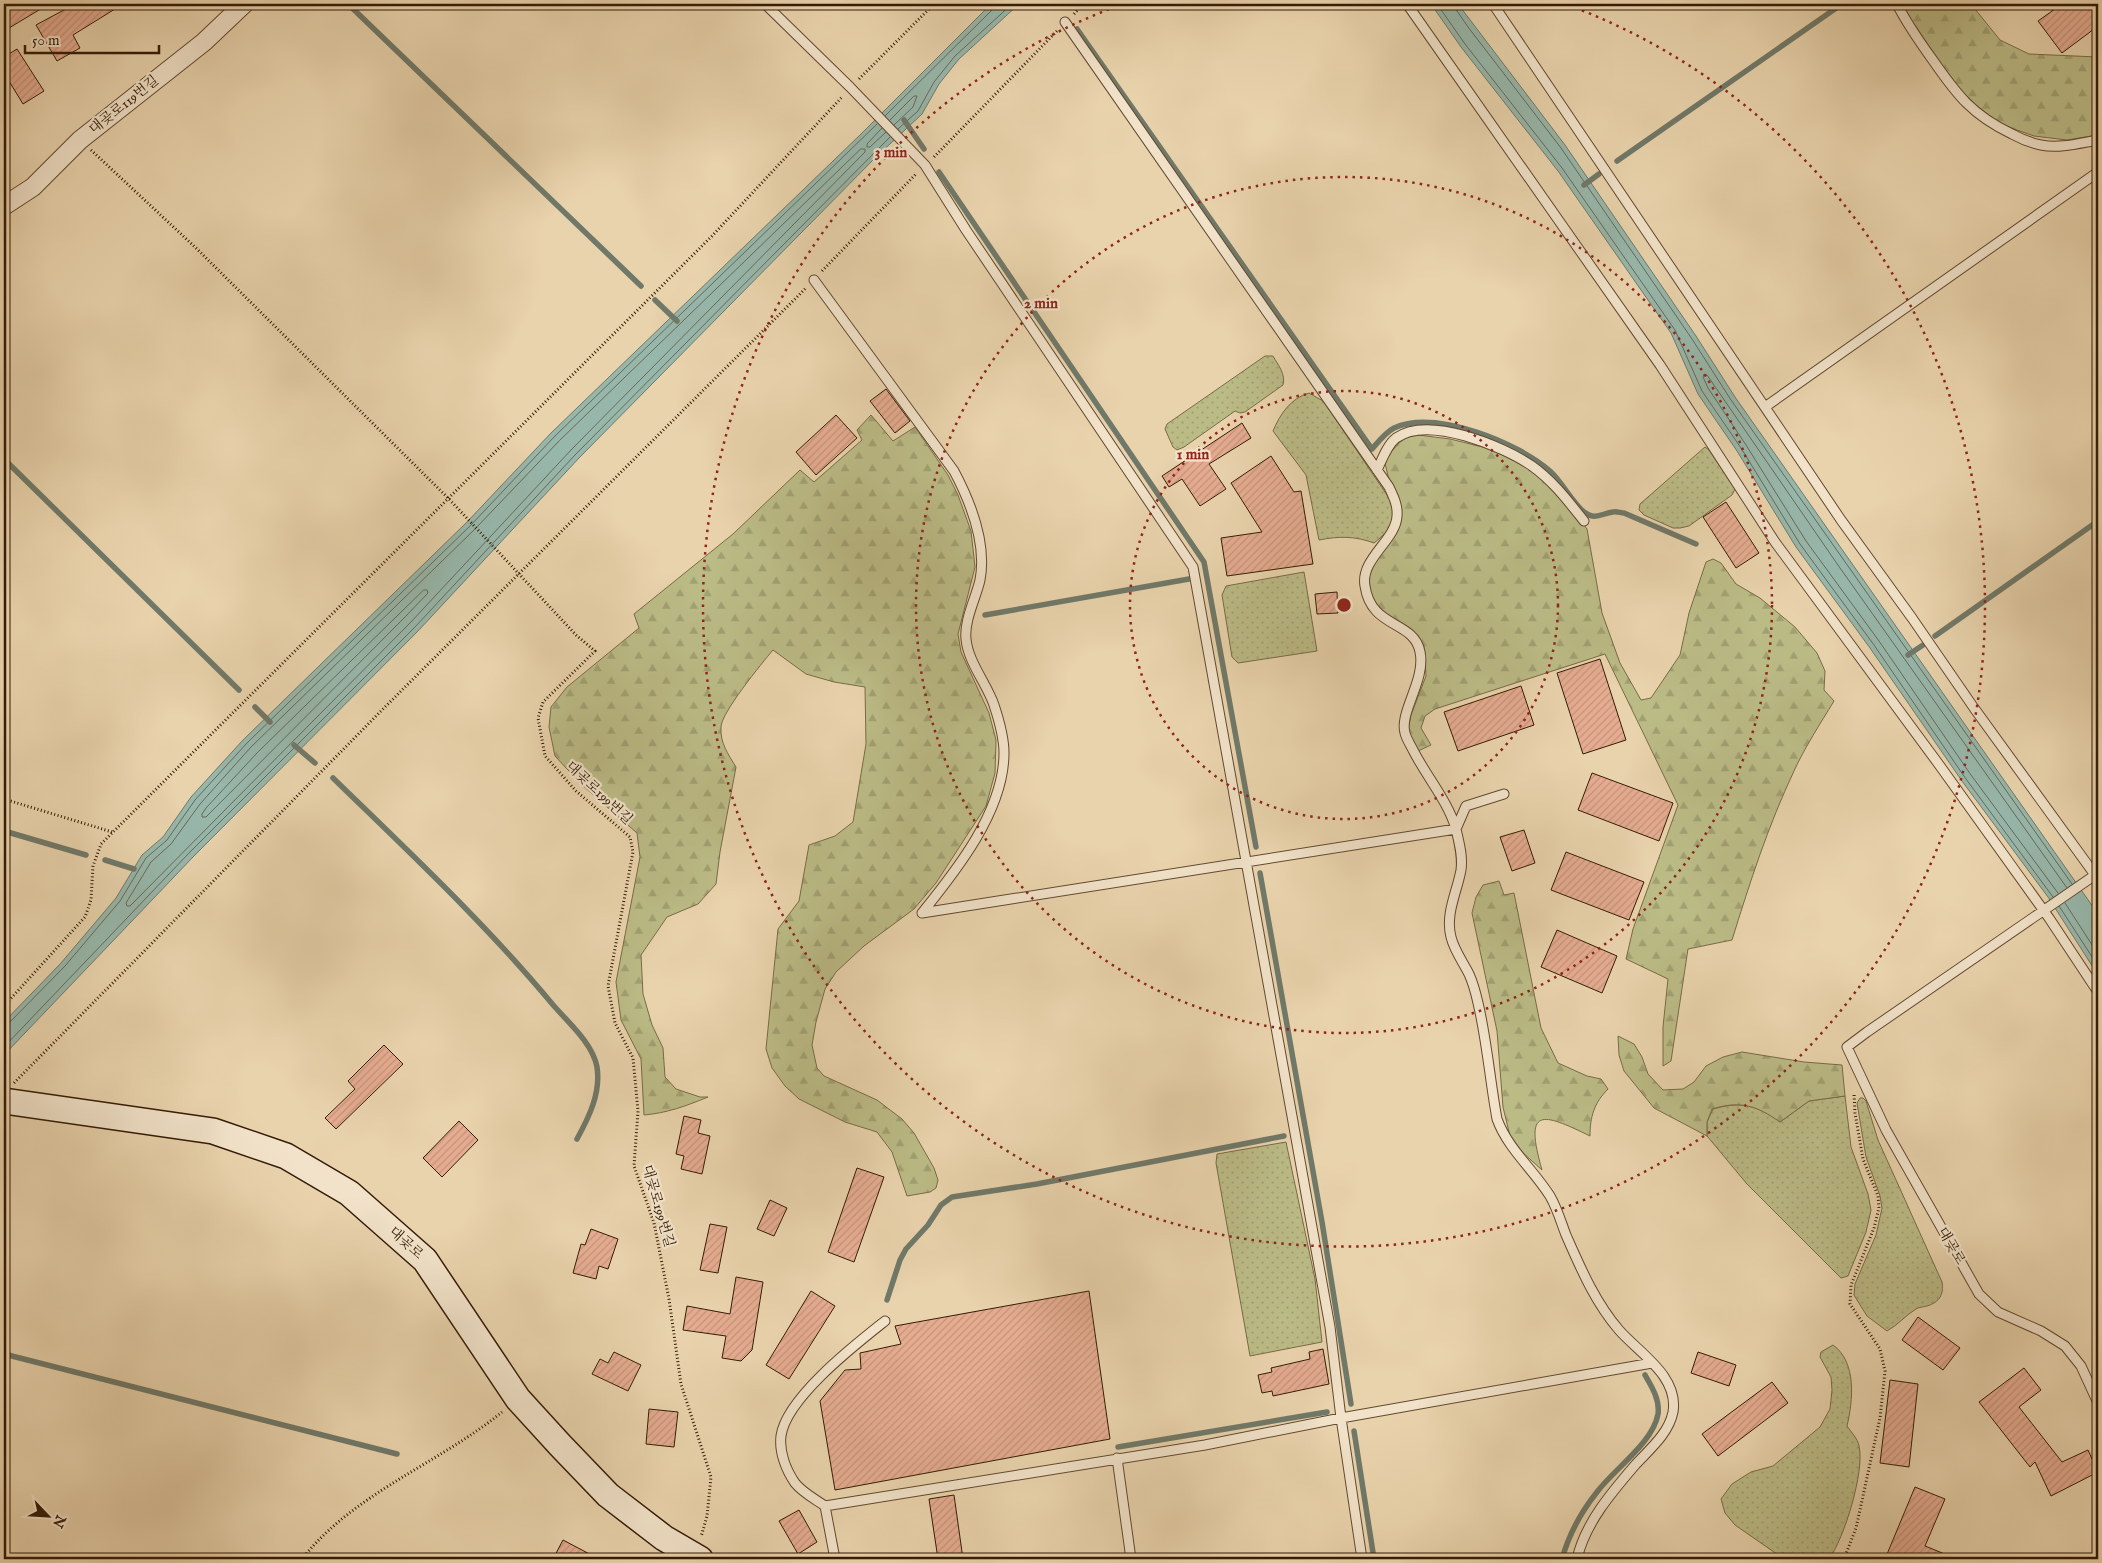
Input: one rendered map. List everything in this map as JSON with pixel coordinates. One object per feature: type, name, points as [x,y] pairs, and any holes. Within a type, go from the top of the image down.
[{"type":"street","name":"대곶로119번길","points":[[4,206],[33,187],[80,140],[204,42],[244,4]]},
{"type":"street","name":"대곶로","points":[[7,1094],[212,1131],[286,1156],[349,1193],[425,1260],[518,1398],[608,1495],[664,1538],[698,1558]]},
{"type":"lane","points":[[765,4],[925,165],[966,230],[1193,567],[1330,1327],[1341,1418],[1362,1559]]},
{"type":"lane","points":[[1407,4],[1660,365],[1775,542],[2046,908],[2098,992]]},
{"type":"lane","points":[[1493,4],[1841,520],[2095,876],[2046,908]]},
{"type":"lane","points":[[1897,4],[1908,26],[1955,92],[1973,111],[1985,120],[2022,139],[2042,146],[2060,146],[2098,140]]},
{"type":"lane","points":[[1065,22],[1389,487],[1396,505],[1396,522],[1368,568],[1364,577],[1364,586],[1374,611],[1415,639],[1420,650],[1422,663],[1420,677],[1407,714],[1404,732],[1422,767],[1452,815],[1456,828],[1462,854],[1461,869],[1449,916],[1451,937],[1470,975],[1478,1003],[1497,1119],[1502,1134],[1510,1146],[1533,1172],[1551,1198],[1593,1294],[1620,1331],[1664,1378],[1672,1396],[1673,1412],[1668,1428],[1600,1509],[1580,1546],[1577,1559]]},
{"type":"lane","points":[[1766,407],[2098,172]]},
{"type":"lane","points":[[814,280],[954,471],[969,505],[980,542],[982,559],[980,578],[966,638],[968,649],[991,698],[1000,724],[1004,754],[1002,775],[995,800],[965,856],[947,883],[922,913],[1456,828]]},
{"type":"lane","points":[[1377,470],[1388,447],[1395,438],[1409,431],[1434,430],[1464,436],[1499,448],[1532,466],[1558,488],[1584,521]]},
{"type":"lane","points":[[1456,828],[1466,806],[1504,794]]},
{"type":"lane","name":"대곶로","points":[[2046,908],[1847,1048],[1886,1130],[1979,1294],[1998,1312],[2041,1331],[2065,1346],[2081,1366],[2098,1402]]},
{"type":"lane","points":[[885,1321],[851,1347],[821,1374],[784,1422],[780,1437],[782,1458],[795,1483],[804,1492],[825,1506],[1205,1445],[1341,1418],[1652,1363]]},
{"type":"lane","points":[[1117,1458],[1131,1559]]},
{"type":"lane","points":[[825,1506],[835,1559]]},
{"type":"path","points":[[4,1006],[85,917],[92,900],[93,866],[101,844],[112,832],[712,236],[850,88],[934,4]]},
{"type":"path","points":[[7,1094],[518,574],[814,280],[925,165],[957,136],[1083,4]]},
{"type":"path","points":[[80,140],[196,248],[455,505],[518,574]]},
{"type":"path","name":"대곶로199번길","points":[[518,574],[576,635],[595,651],[543,702],[538,718],[545,756],[576,791],[630,836],[633,852],[626,899],[608,986],[615,1023],[632,1058],[638,1111],[634,1166],[654,1223],[669,1299],[681,1384],[711,1477],[707,1516],[698,1558]]},
{"type":"path","points":[[4,799],[112,832]]},
{"type":"path","points":[[1844,1559],[1856,1528],[1880,1418],[1885,1370],[1880,1350],[1850,1304],[1851,1285],[1874,1228],[1879,1208],[1878,1196],[1863,1159],[1858,1131],[1855,1113],[1853,1059]]},
{"type":"path","points":[[302,1559],[318,1542],[373,1496],[471,1435],[518,1398]]},
{"type":"green space","points":[[1902,4],[1971,4],[2000,40],[2029,54],[2098,57],[2098,135],[2067,140],[2034,136],[2000,124],[1976,105],[1954,83]]},
{"type":"green space","points":[[1265,356],[1273,356],[1282,373],[1283,385],[1245,412],[1235,411],[1184,447],[1177,450],[1173,447],[1165,429],[1167,424]]},
{"type":"green space","points":[[1309,393],[1323,401],[1393,506],[1395,513],[1393,522],[1374,543],[1347,537],[1319,540],[1306,475],[1273,431],[1287,408],[1297,399]]},
{"type":"green space","points":[[871,415],[893,441],[915,427],[948,475],[958,495],[971,531],[975,567],[958,634],[961,652],[989,713],[996,740],[995,773],[986,806],[936,883],[914,909],[864,946],[836,972],[825,989],[816,1022],[812,1045],[817,1068],[824,1076],[877,1100],[902,1119],[914,1133],[934,1168],[938,1180],[936,1188],[930,1192],[907,1196],[892,1152],[877,1132],[845,1122],[799,1099],[785,1086],[772,1068],[766,1049],[778,929],[799,901],[809,845],[835,836],[853,822],[866,744],[865,687],[834,682],[806,674],[773,650],[743,688],[723,720],[721,733],[723,743],[736,767],[716,884],[698,904],[667,917],[641,955],[643,994],[652,1025],[663,1048],[665,1077],[676,1089],[700,1097],[708,1097],[661,1113],[644,1115],[641,1059],[621,1020],[616,982],[640,857],[637,833],[582,785],[555,756],[549,727],[551,707],[567,687],[639,628],[634,614],[733,534],[800,470],[814,482],[862,440],[857,430]]},
{"type":"green space","points":[[1418,435],[1450,439],[1491,449],[1531,465],[1559,490],[1587,529],[1602,613],[1620,663],[1641,700],[1651,698],[1680,655],[1689,613],[1706,562],[1713,559],[1721,563],[1736,584],[1760,598],[1795,627],[1817,653],[1825,671],[1824,690],[1834,701],[1803,753],[1776,812],[1732,940],[1688,949],[1671,1061],[1663,1066],[1663,1027],[1668,979],[1626,959],[1633,929],[1678,805],[1605,654],[1435,709],[1425,716],[1421,728],[1431,745],[1418,751],[1408,731],[1411,715],[1426,676],[1424,646],[1418,636],[1376,608],[1367,582],[1376,558],[1391,538],[1399,501],[1388,476],[1385,463],[1399,443],[1407,437]]},
{"type":"green space","points":[[1705,447],[1709,450],[1735,489],[1732,495],[1689,526],[1673,528],[1644,515],[1639,510],[1640,504]]},
{"type":"green space","points":[[1304,572],[1317,651],[1238,663],[1232,657],[1222,595],[1226,586]]},
{"type":"green space","points":[[1499,881],[1504,895],[1514,893],[1541,1028],[1558,1063],[1587,1076],[1601,1079],[1608,1089],[1599,1100],[1594,1111],[1590,1136],[1559,1122],[1541,1120],[1536,1125],[1535,1135],[1542,1170],[1522,1152],[1510,1136],[1503,1107],[1497,1031],[1472,913],[1476,897],[1483,885]]},
{"type":"green space","points":[[1618,1036],[1634,1044],[1642,1057],[1648,1074],[1663,1090],[1683,1089],[1694,1082],[1706,1066],[1723,1057],[1742,1052],[1804,1062],[1842,1065],[1845,1096],[1809,1101],[1780,1122],[1756,1108],[1740,1105],[1722,1106],[1712,1109],[1707,1122],[1707,1136],[1654,1108],[1624,1071],[1619,1055]]},
{"type":"green space","points":[[1845,1096],[1851,1147],[1868,1194],[1871,1210],[1866,1232],[1848,1276],[1841,1278],[1747,1184],[1707,1136],[1707,1122],[1713,1109],[1740,1105],[1756,1108],[1780,1122],[1809,1101]]},
{"type":"green space","points":[[1860,1098],[1866,1101],[1878,1140],[1942,1282],[1942,1294],[1938,1300],[1916,1309],[1887,1331],[1867,1316],[1854,1295],[1855,1284],[1876,1235],[1882,1208],[1880,1196],[1866,1157],[1857,1103]]},
{"type":"green space","points":[[1286,1142],[1315,1279],[1322,1342],[1250,1356],[1216,1163],[1217,1154]]},
{"type":"green space","points":[[1833,1345],[1841,1352],[1850,1372],[1852,1394],[1847,1426],[1858,1443],[1860,1457],[1856,1487],[1847,1521],[1829,1559],[1784,1559],[1735,1525],[1725,1513],[1721,1499],[1732,1484],[1751,1472],[1773,1466],[1820,1427],[1830,1409],[1832,1390],[1831,1377],[1820,1357],[1821,1352]]},
{"type":"water","points":[[991,4],[1019,4],[959,59],[939,84],[922,114],[875,158],[579,458],[418,631],[194,856],[4,1055],[4,1022],[61,963],[116,898],[142,855],[163,837],[191,797],[243,740],[467,522],[551,433],[861,134]]},
{"type":"water","points":[[1431,4],[1458,4],[1565,145],[1696,336],[1735,397],[2098,914],[2098,975],[2048,897],[1962,781],[1870,648],[1796,547],[1737,451],[1698,394],[1671,333],[1558,171],[1461,47]]},
{"type":"building","points":[[4,4],[49,4],[4,31]]},
{"type":"building","points":[[75,4],[123,4],[73,35],[80,48],[57,61],[36,25]]},
{"type":"building","points":[[2062,4],[2088,4],[2098,17],[2098,26],[2062,53],[2038,21]]},
{"type":"building","points":[[17,49],[44,91],[23,104],[4,73],[4,57]]},
{"type":"building","points":[[886,389],[910,421],[895,433],[870,401]]},
{"type":"building","points":[[836,415],[857,438],[816,475],[796,452]]},
{"type":"building","points":[[1242,423],[1251,438],[1209,464],[1226,489],[1200,506],[1182,479],[1169,487],[1162,476]]},
{"type":"building","points":[[1271,456],[1294,492],[1301,491],[1313,564],[1227,576],[1221,538],[1262,532],[1231,483]]},
{"type":"building","points":[[1726,502],[1759,553],[1736,568],[1703,517]]},
{"type":"building","points":[[1337,592],[1338,613],[1317,614],[1315,594]]},
{"type":"building","points":[[1600,659],[1626,740],[1583,754],[1557,673]]},
{"type":"building","points":[[1521,686],[1534,725],[1458,751],[1444,712]]},
{"type":"building","points":[[1592,773],[1673,803],[1659,841],[1578,810]]},
{"type":"building","points":[[1524,830],[1535,863],[1512,871],[1500,837]]},
{"type":"building","points":[[1566,852],[1644,882],[1629,920],[1551,890]]},
{"type":"building","points":[[1557,930],[1617,956],[1602,993],[1541,967]]},
{"type":"building","points":[[384,1045],[403,1064],[336,1129],[325,1118],[355,1089],[348,1081]]},
{"type":"building","points":[[684,1116],[701,1120],[698,1133],[710,1136],[702,1174],[681,1169],[684,1156],[676,1154]]},
{"type":"building","points":[[459,1121],[478,1140],[442,1177],[423,1158]]},
{"type":"building","points":[[857,1168],[884,1177],[854,1262],[828,1252]]},
{"type":"building","points":[[770,1200],[787,1208],[774,1236],[757,1229]]},
{"type":"building","points":[[710,1224],[727,1227],[718,1273],[700,1270]]},
{"type":"building","points":[[591,1229],[618,1239],[608,1269],[599,1266],[596,1279],[573,1273],[581,1244],[585,1245]]},
{"type":"building","points":[[736,1277],[763,1282],[752,1350],[741,1361],[722,1358],[726,1336],[683,1330],[687,1306],[730,1314]]},
{"type":"building","points":[[811,1291],[835,1306],[789,1379],[766,1365]]},
{"type":"building","points":[[1089,1291],[1110,1439],[835,1490],[820,1401],[845,1370],[861,1369],[860,1353],[901,1344],[895,1326]]},
{"type":"building","points":[[1918,1317],[1960,1348],[1943,1370],[1902,1340]]},
{"type":"building","points":[[1323,1349],[1329,1384],[1273,1396],[1272,1391],[1262,1393],[1258,1375],[1272,1372],[1271,1368],[1310,1359],[1309,1352]]},
{"type":"building","points":[[614,1352],[641,1365],[628,1391],[592,1374],[600,1359],[608,1363]]},
{"type":"building","points":[[1698,1352],[1736,1365],[1729,1386],[1691,1373]]},
{"type":"building","points":[[2024,1368],[2041,1390],[2019,1407],[2062,1462],[2088,1450],[2098,1472],[2051,1496],[2035,1462],[2030,1467],[1979,1402]]},
{"type":"building","points":[[1890,1380],[1918,1384],[1909,1467],[1880,1463]]},
{"type":"building","points":[[1772,1382],[1788,1403],[1718,1456],[1702,1434]]},
{"type":"building","points":[[649,1409],[678,1412],[674,1447],[646,1444]]},
{"type":"building","points":[[1915,1487],[1945,1499],[1925,1546],[1957,1559],[1885,1559]]},
{"type":"building","points":[[954,1495],[963,1559],[938,1559],[929,1499]]},
{"type":"building","points":[[799,1510],[817,1542],[798,1554],[779,1521]]},
{"type":"building","points":[[563,1540],[599,1559],[553,1559]]},
{"type":"waterway","points":[[348,4],[641,286]]},
{"type":"waterway","points":[[1059,4],[1062,7]]},
{"type":"waterway","points":[[1617,161],[1842,4]]},
{"type":"waterway","points":[[1077,29],[1372,449],[1391,430],[1411,423],[1432,423],[1476,432],[1498,440],[1536,460],[1555,476],[1575,503],[1588,515],[1596,516],[1614,512],[1624,513],[1696,544]]},
{"type":"waterway","points":[[904,120],[924,149]]},
{"type":"waterway","points":[[939,172],[1204,562],[1256,847]]},
{"type":"waterway","points":[[1584,185],[1599,174]]},
{"type":"waterway","points":[[655,300],[677,321]]},
{"type":"waterway","points":[[4,459],[239,690]]},
{"type":"waterway","points":[[1935,636],[2098,521]]},
{"type":"waterway","points":[[985,615],[1189,579]]},
{"type":"waterway","points":[[1908,655],[1923,645]]},
{"type":"waterway","points":[[255,707],[270,722]]},
{"type":"waterway","points":[[294,745],[315,763]]},
{"type":"waterway","points":[[333,778],[474,917],[586,1042],[595,1058],[598,1077],[596,1095],[590,1113],[577,1139]]},
{"type":"waterway","points":[[4,831],[86,855]]},
{"type":"waterway","points":[[105,860],[134,869]]},
{"type":"waterway","points":[[1260,873],[1322,1222],[1351,1404]]},
{"type":"waterway","points":[[887,1300],[900,1260],[906,1249],[928,1225],[941,1205],[952,1197],[1037,1184],[1284,1136]]},
{"type":"waterway","points":[[4,1354],[397,1454]]},
{"type":"waterway","points":[[1562,1559],[1572,1532],[1586,1507],[1604,1483],[1641,1445],[1655,1425],[1658,1404],[1645,1375]]},
{"type":"waterway","points":[[1118,1447],[1327,1412]]},
{"type":"waterway","points":[[1354,1431],[1374,1559]]}]
